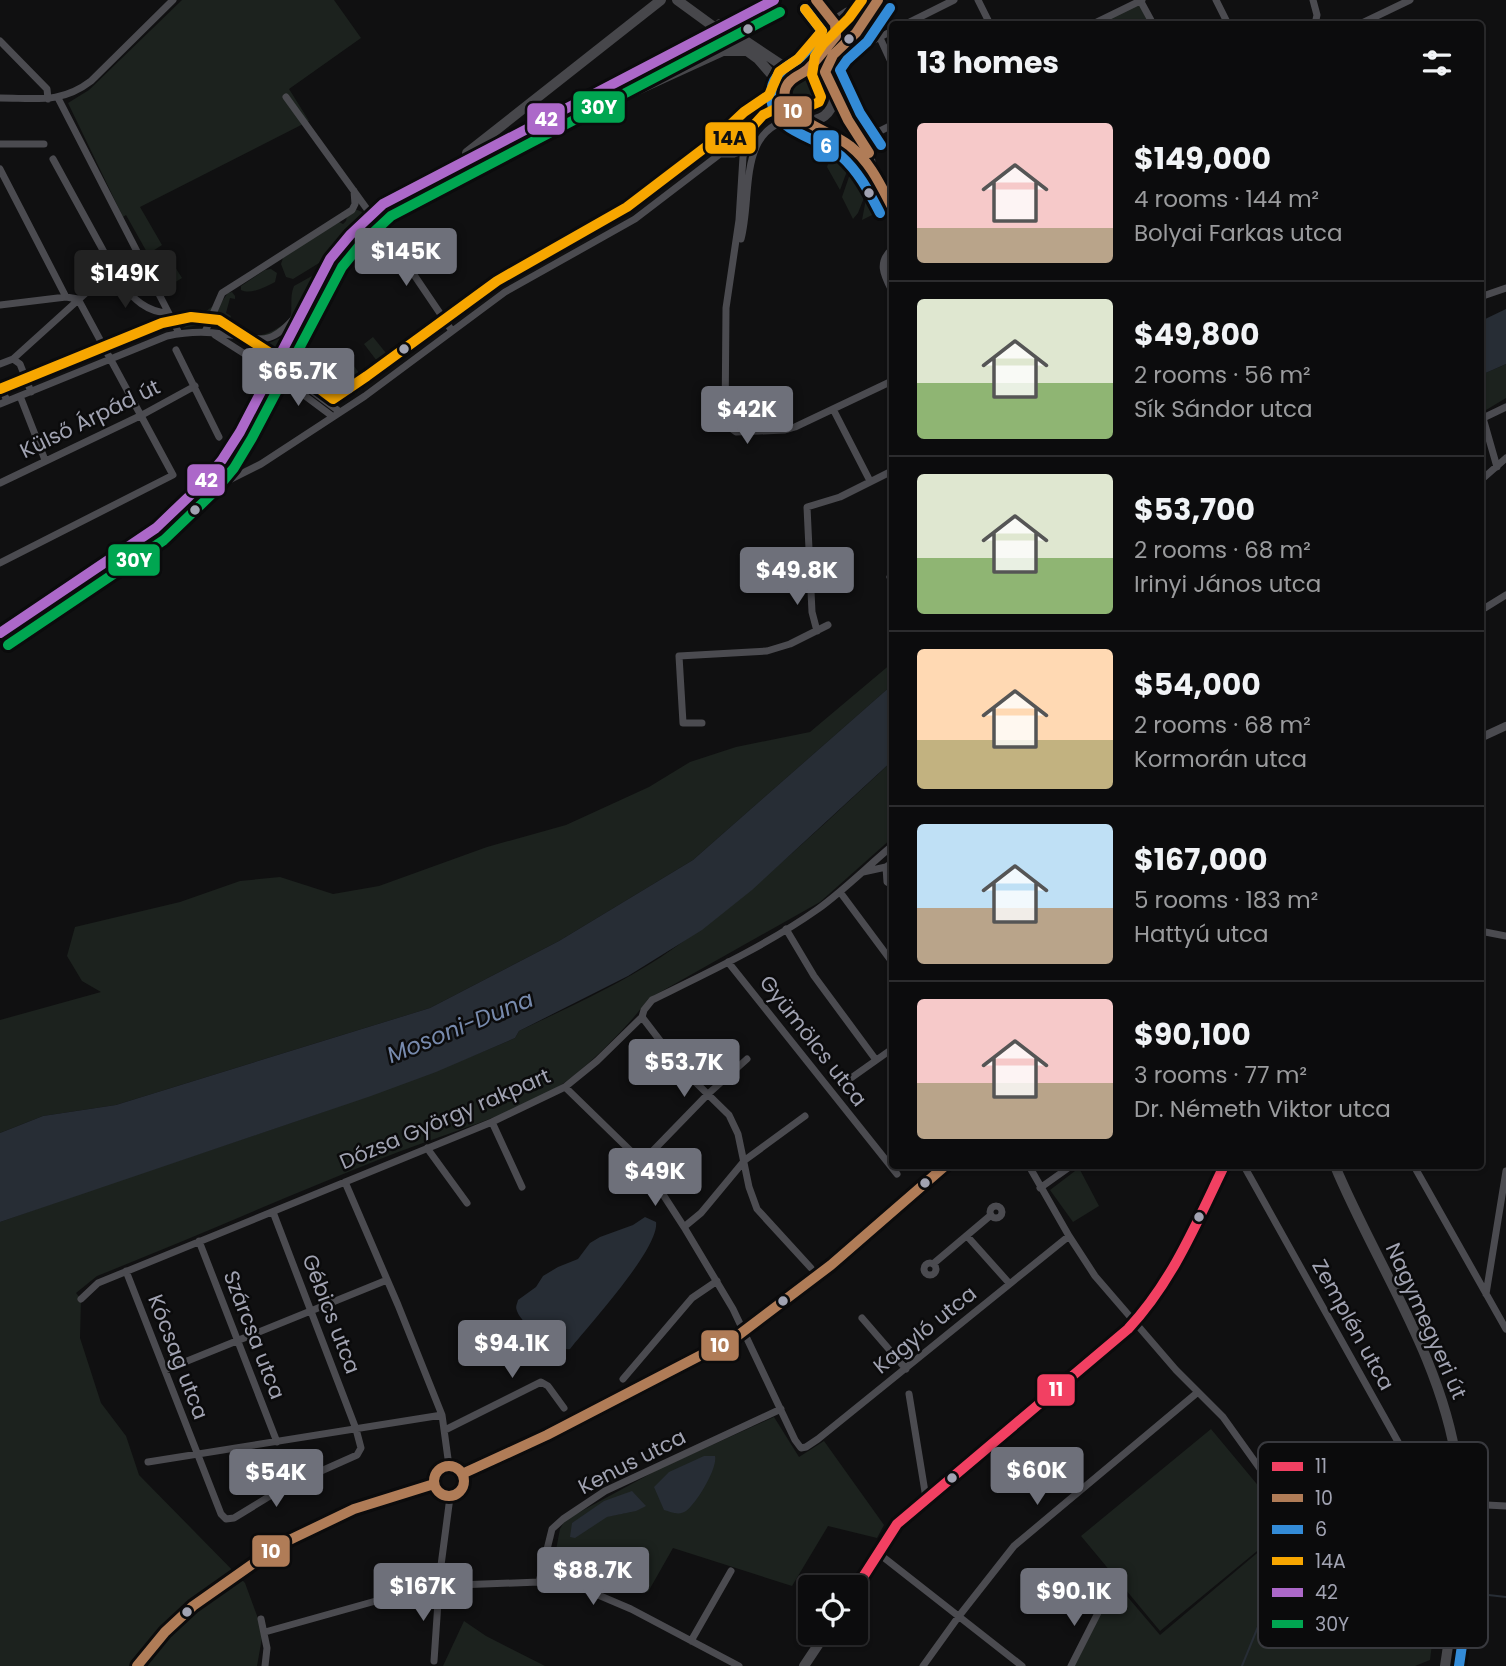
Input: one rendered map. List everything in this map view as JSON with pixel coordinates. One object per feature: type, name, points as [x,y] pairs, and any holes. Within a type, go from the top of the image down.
[{"type":"main road","points":[[446,170],[661,0]]},
{"type":"main road","points":[[677,0],[704,18],[725,27],[787,68],[820,73],[831,83],[834,102],[827,114],[815,120],[803,119]]},
{"type":"main road","points":[[156,528],[189,508],[209,490],[243,446],[330,259],[413,190],[446,170],[774,0]]},
{"type":"main road","points":[[785,94],[790,81],[804,71],[836,36],[835,24],[816,0]]},
{"type":"main road","points":[[878,0],[854,34],[828,61],[825,72],[848,120],[869,152],[871,166],[889,201]]},
{"type":"main road","points":[[704,18],[718,32],[764,65],[785,94],[789,110],[840,138],[871,166]]},
{"type":"main road","points":[[446,170],[495,155],[723,51],[746,51]]},
{"type":"main road","points":[[0,633],[156,528],[203,483],[240,432],[340,265],[358,239],[376,221]]},
{"type":"main road","points":[[864,1575],[897,1524],[1135,1322],[1154,1301],[1222,1169]]},
{"type":"main road","name":"Nagymegyeri út","points":[[1336,1169],[1431,1370],[1453,1442]]},
{"type":"main road","points":[[804,1666],[818,1645]]},
{"type":"main road","name":"Nagymegyeri út","points":[[1445,1666],[1448,1648]]},
{"type":"street","points":[[0,98],[48,99],[78,91],[173,0]]},
{"type":"street","points":[[912,21],[954,0]]},
{"type":"street","points":[[978,0],[988,21]]},
{"type":"street","points":[[1099,21],[1141,0],[1152,21]]},
{"type":"street","points":[[1216,0],[1226,21]]},
{"type":"street","points":[[1313,0],[1316,21]]},
{"type":"street","points":[[1366,21],[1410,0]]},
{"type":"street","points":[[827,16],[855,10],[878,35],[889,58]]},
{"type":"street","points":[[835,24],[838,17],[847,11]]},
{"type":"street","points":[[854,34],[869,29],[878,35]]},
{"type":"street","points":[[841,57],[878,35],[889,32]]},
{"type":"street","points":[[0,41],[47,89],[48,99]]},
{"type":"street","points":[[209,490],[240,476],[336,414],[505,292],[635,219],[720,154],[785,94]]},
{"type":"street","points":[[286,97],[452,331]]},
{"type":"street","points":[[58,98],[178,334]]},
{"type":"street","points":[[747,164],[762,134],[779,121],[803,119]]},
{"type":"street","points":[[744,150],[757,121]]},
{"type":"street","points":[[876,132],[889,126]]},
{"type":"street","points":[[720,154],[734,154],[757,143]]},
{"type":"street","points":[[0,144],[44,144]]},
{"type":"street","points":[[731,144],[741,145],[747,164],[744,225],[733,263],[726,308],[725,424],[736,432],[785,430],[889,383]]},
{"type":"street","points":[[734,154],[747,164]]},
{"type":"street","points":[[53,159],[131,297],[158,313],[168,313]]},
{"type":"street","points":[[0,169],[66,297]]},
{"type":"street","points":[[208,332],[222,293],[348,212],[355,204],[354,191]]},
{"type":"street","points":[[889,254],[883,263],[884,275],[889,284]]},
{"type":"street","points":[[0,364],[13,359],[87,292],[121,283]]},
{"type":"street","points":[[1484,296],[1506,288]]},
{"type":"street","points":[[0,305],[66,297],[78,299],[173,474],[0,563]]},
{"type":"street","points":[[0,384],[4,403],[167,336],[178,334],[208,332],[260,340],[279,334],[307,304]]},
{"type":"street","points":[[208,332],[278,371]]},
{"type":"street","points":[[240,338],[278,371],[336,414]]},
{"type":"street","points":[[176,350],[219,437]]},
{"type":"street","points":[[13,359],[20,364],[31,392]]},
{"type":"street","name":"Külső Árpád út","points":[[0,483],[142,415],[195,386]]},
{"type":"street","points":[[20,396],[45,460]]},
{"type":"street","points":[[1484,418],[1506,407]]},
{"type":"street","points":[[833,409],[870,481]]},
{"type":"street","points":[[1484,425],[1497,467]]},
{"type":"street","points":[[1484,478],[1506,458]]},
{"type":"street","points":[[817,631],[812,612],[807,507],[829,501],[889,472]]},
{"type":"street","points":[[777,579],[810,578]]},
{"type":"street","points":[[1484,609],[1506,595]]},
{"type":"street","points":[[702,723],[683,723],[678,656],[770,650],[828,625]]},
{"type":"street","points":[[1484,736],[1506,726]]},
{"type":"street","name":"Dózsa György rakpart","points":[[80,1299],[98,1283],[492,1122],[565,1087],[597,1061],[642,1017],[652,1000],[786,929],[840,892],[889,848]]},
{"type":"street","points":[[859,873],[889,865],[889,883]]},
{"type":"street","points":[[840,892],[889,958]]},
{"type":"street","points":[[786,929],[814,976],[876,1060]]},
{"type":"street","points":[[1484,932],[1506,936]]},
{"type":"street","name":"Gyümölcs utca","points":[[728,962],[889,1164]]},
{"type":"street","points":[[642,1017],[681,1068],[729,1115],[738,1134],[749,1187],[757,1209],[811,1268]]},
{"type":"street","points":[[844,1083],[889,1051]]},
{"type":"street","points":[[642,1162],[708,1094],[747,1059]]},
{"type":"street","points":[[565,1087],[642,1162],[717,1281],[781,1409]]},
{"type":"street","points":[[684,1227],[701,1213],[745,1160],[805,1116]]},
{"type":"street","points":[[492,1122],[522,1187]]},
{"type":"street","points":[[427,1148],[467,1203]]},
{"type":"street","name":"Gyümölcs utca","points":[[893,1169],[897,1174]]},
{"type":"street","points":[[462,1474],[547,1435],[744,1332],[831,1265],[942,1169]]},
{"type":"street","points":[[1030,1169],[1069,1237],[1095,1276],[1176,1370],[1223,1417],[1258,1467]]},
{"type":"street","points":[[1040,1188],[1067,1169]]},
{"type":"street","name":"Zemplén utca","points":[[1246,1169],[1397,1442]]},
{"type":"street","points":[[1417,1169],[1506,1329]]},
{"type":"street","points":[[1486,1294],[1506,1171]]},
{"type":"street","points":[[345,1182],[442,1415],[449,1466]]},
{"type":"street","name":"Gébics utca","points":[[273,1212],[356,1429]]},
{"type":"street","points":[[933,1264],[991,1215]]},
{"type":"street","points":[[968,1236],[1009,1283]]},
{"type":"street","name":"Kagyló utca","points":[[781,1409],[795,1440],[801,1448],[806,1447],[1069,1237]]},
{"type":"street","name":"Szárcsa utca","points":[[199,1241],[277,1442]]},
{"type":"street","name":"Kócsag utca","points":[[127,1271],[220,1514],[226,1518],[234,1518],[283,1488],[357,1455],[361,1448],[356,1429]]},
{"type":"street","points":[[165,1370],[387,1280]]},
{"type":"street","points":[[623,1379],[692,1298],[717,1281]]},
{"type":"street","points":[[862,1318],[906,1368]]},
{"type":"street","points":[[445,1430],[541,1382],[548,1386],[564,1408]]},
{"type":"street","points":[[923,1666],[959,1616],[1022,1538],[1198,1392]]},
{"type":"street","points":[[909,1394],[926,1498]]},
{"type":"street","name":"Kenus utca","points":[[539,1582],[551,1529],[563,1519],[605,1491],[781,1409]]},
{"type":"street","points":[[148,1462],[442,1415]]},
{"type":"street","points":[[449,1466],[462,1474],[463,1487],[457,1494],[450,1496],[439,1493],[434,1484],[438,1471],[449,1466]]},
{"type":"street","points":[[138,1665],[165,1632],[193,1606],[281,1544],[354,1509],[434,1484]]},
{"type":"street","points":[[434,1661],[442,1584],[440,1573],[450,1496]]},
{"type":"street","points":[[1488,1505],[1506,1506]]},
{"type":"street","points":[[878,1553],[1021,1666]]},
{"type":"street","points":[[691,1641],[731,1572]]},
{"type":"street","points":[[265,1632],[442,1584],[570,1583],[600,1595],[739,1666]]},
{"type":"street","points":[[1071,1666],[1102,1603]]},
{"type":"street","points":[[261,1619],[267,1648],[265,1666]]},
{"type":"shaded area","points":[[182,0],[334,0],[361,38],[289,89],[309,121],[140,207],[162,245],[148,254],[126,215],[123,217],[68,103],[89,90]]},
{"type":"shaded area","points":[[1139,4],[1148,21],[1104,21]]},
{"type":"shaded area","points":[[806,75],[818,80],[829,99],[817,112],[799,111],[793,100],[792,87]]},
{"type":"shaded area","points":[[812,136],[827,142],[829,148],[825,161],[823,161]]},
{"type":"shaded area","points":[[833,148],[850,163],[840,190],[827,167]]},
{"type":"shaded area","points":[[854,169],[867,190],[853,219],[842,197]]},
{"type":"shaded area","points":[[870,195],[880,211],[862,220],[866,199]]},
{"type":"shaded area","points":[[355,209],[362,212],[361,217],[324,260],[293,279],[286,277],[281,264],[283,258],[337,221],[343,224]]},
{"type":"shaded area","points":[[165,251],[182,278],[167,287],[149,260]]},
{"type":"shaded area","points":[[271,269],[277,273],[275,282],[254,291],[241,290],[241,286]]},
{"type":"shaded area","points":[[312,276],[314,278],[288,324],[269,336],[256,337],[227,331],[215,324],[221,304],[228,293],[232,292],[235,299],[230,298],[226,313],[231,316],[227,329],[252,335],[263,334],[284,325],[291,314],[294,286]]},
{"type":"shaded area","points":[[213,306],[204,324],[183,328]]},
{"type":"shaded area","points":[[287,335],[275,359],[254,344],[269,343]]},
{"type":"shaded area","points":[[373,337],[386,353],[377,361],[364,344]]},
{"type":"shaded area","points":[[348,358],[368,385],[355,394],[336,373]]},
{"type":"shaded area","points":[[1506,364],[1506,398],[1484,411],[1484,374]]},
{"type":"shaded area","points":[[889,666],[889,688],[693,860],[559,941],[430,1008],[116,1105],[43,1116],[0,1133],[0,1020],[101,992],[82,981],[67,956],[75,927],[180,902],[240,881],[280,877],[333,894],[379,886],[487,847],[566,825],[649,787],[690,762],[736,747],[810,732]]},
{"type":"shaded area","points":[[889,764],[889,841],[820,902],[648,999],[605,1047],[579,1072],[556,1088],[494,1117],[383,1158],[97,1276],[76,1293],[81,1299],[80,1338],[101,1403],[126,1436],[139,1475],[245,1583],[263,1632],[257,1666],[0,1666],[0,1222],[324,1112],[515,1038],[519,1031],[627,978],[661,957],[722,912]]},
{"type":"shaded area","points":[[1080,1169],[1099,1206],[1073,1222],[1050,1190]]},
{"type":"shaded area","points":[[774,1417],[799,1457],[824,1441],[884,1525],[877,1538],[828,1526],[792,1586],[673,1548],[648,1592],[556,1550],[560,1529],[565,1520],[661,1468]],"holes":[[[606,1517],[575,1537],[572,1523]]]},
{"type":"shaded area","points":[[1211,1429],[1258,1486],[1258,1550],[1160,1631],[1081,1536]]},
{"type":"shaded area","points":[[1258,1552],[1258,1648],[1432,1648],[1430,1660],[1415,1666],[1074,1666],[1106,1602],[1120,1588],[1160,1635]]},
{"type":"shaded area","points":[[464,1621],[486,1636],[545,1666],[443,1666]]},
{"type":"water","points":[[1506,309],[1506,364],[1484,374],[1484,320]]},
{"type":"water","name":"Mosoni-Duna","points":[[889,688],[889,764],[752,890],[702,930],[628,976],[519,1031],[515,1038],[436,1072],[0,1222],[0,1133],[43,1116],[116,1105],[430,1008],[559,941],[693,860]]},
{"type":"water","points":[[645,1217],[656,1222],[647,1250],[621,1287],[570,1349],[549,1342],[525,1323],[516,1309],[518,1300],[536,1287],[543,1276],[578,1259],[590,1243],[600,1237],[633,1225]]},
{"type":"water","points":[[704,1456],[715,1456],[715,1462],[710,1477],[695,1501],[681,1513],[664,1510],[654,1487],[669,1472]]},
{"type":"water","points":[[632,1491],[646,1506],[607,1517],[575,1538],[570,1537],[572,1523],[604,1501]]},
{"type":"waterway","points":[[1488,1595],[1506,1597]]},
{"type":"waterway","points":[[1242,1666],[1258,1627]]},
{"type":"transit line","name":"42","points":[[0,633],[156,528],[203,483],[240,432],[330,259],[350,235],[383,204],[774,0]]},
{"type":"transit line","name":"10","points":[[816,0],[835,24],[836,36],[808,69],[789,83],[785,90],[785,100],[798,117],[842,140],[857,152],[874,174],[889,202]]},
{"type":"transit line","name":"14A","points":[[718,140],[744,136],[763,115],[779,107],[812,105],[819,102],[821,97],[812,75],[815,56],[862,0]]},
{"type":"transit line","name":"10","points":[[869,153],[848,120],[825,72],[833,55],[856,33],[878,0]]},
{"type":"transit line","name":"6","points":[[881,145],[860,113],[840,70],[867,42],[890,8]]},
{"type":"transit line","name":"6","points":[[805,9],[822,31],[804,54],[776,77],[771,91],[774,110],[788,127],[841,156],[863,183],[880,213]]},
{"type":"transit line","name":"14A","points":[[0,389],[162,323],[191,317],[219,320],[281,360],[333,399],[497,281],[627,207],[711,143],[744,112],[769,95],[779,72],[798,59],[822,31],[805,9]]},
{"type":"transit line","name":"30Y","points":[[8,645],[164,540],[214,492],[234,468],[252,438],[342,267],[360,245],[391,216],[780,12]]},
{"type":"transit line","name":"10","points":[[462,1474],[547,1435],[736,1337],[831,1265],[942,1169]]},
{"type":"transit line","name":"11","points":[[864,1575],[897,1524],[1128,1329],[1144,1311],[1193,1231],[1223,1169]]},
{"type":"transit line","name":"10","points":[[449,1466],[460,1470],[464,1481],[460,1492],[449,1496],[438,1492],[434,1481],[438,1470],[449,1466]]},
{"type":"transit line","name":"10","points":[[137,1666],[165,1632],[193,1606],[281,1544],[354,1509],[434,1484]]},
{"type":"transit line","name":"6","points":[[1459,1666],[1462,1648]]}]
